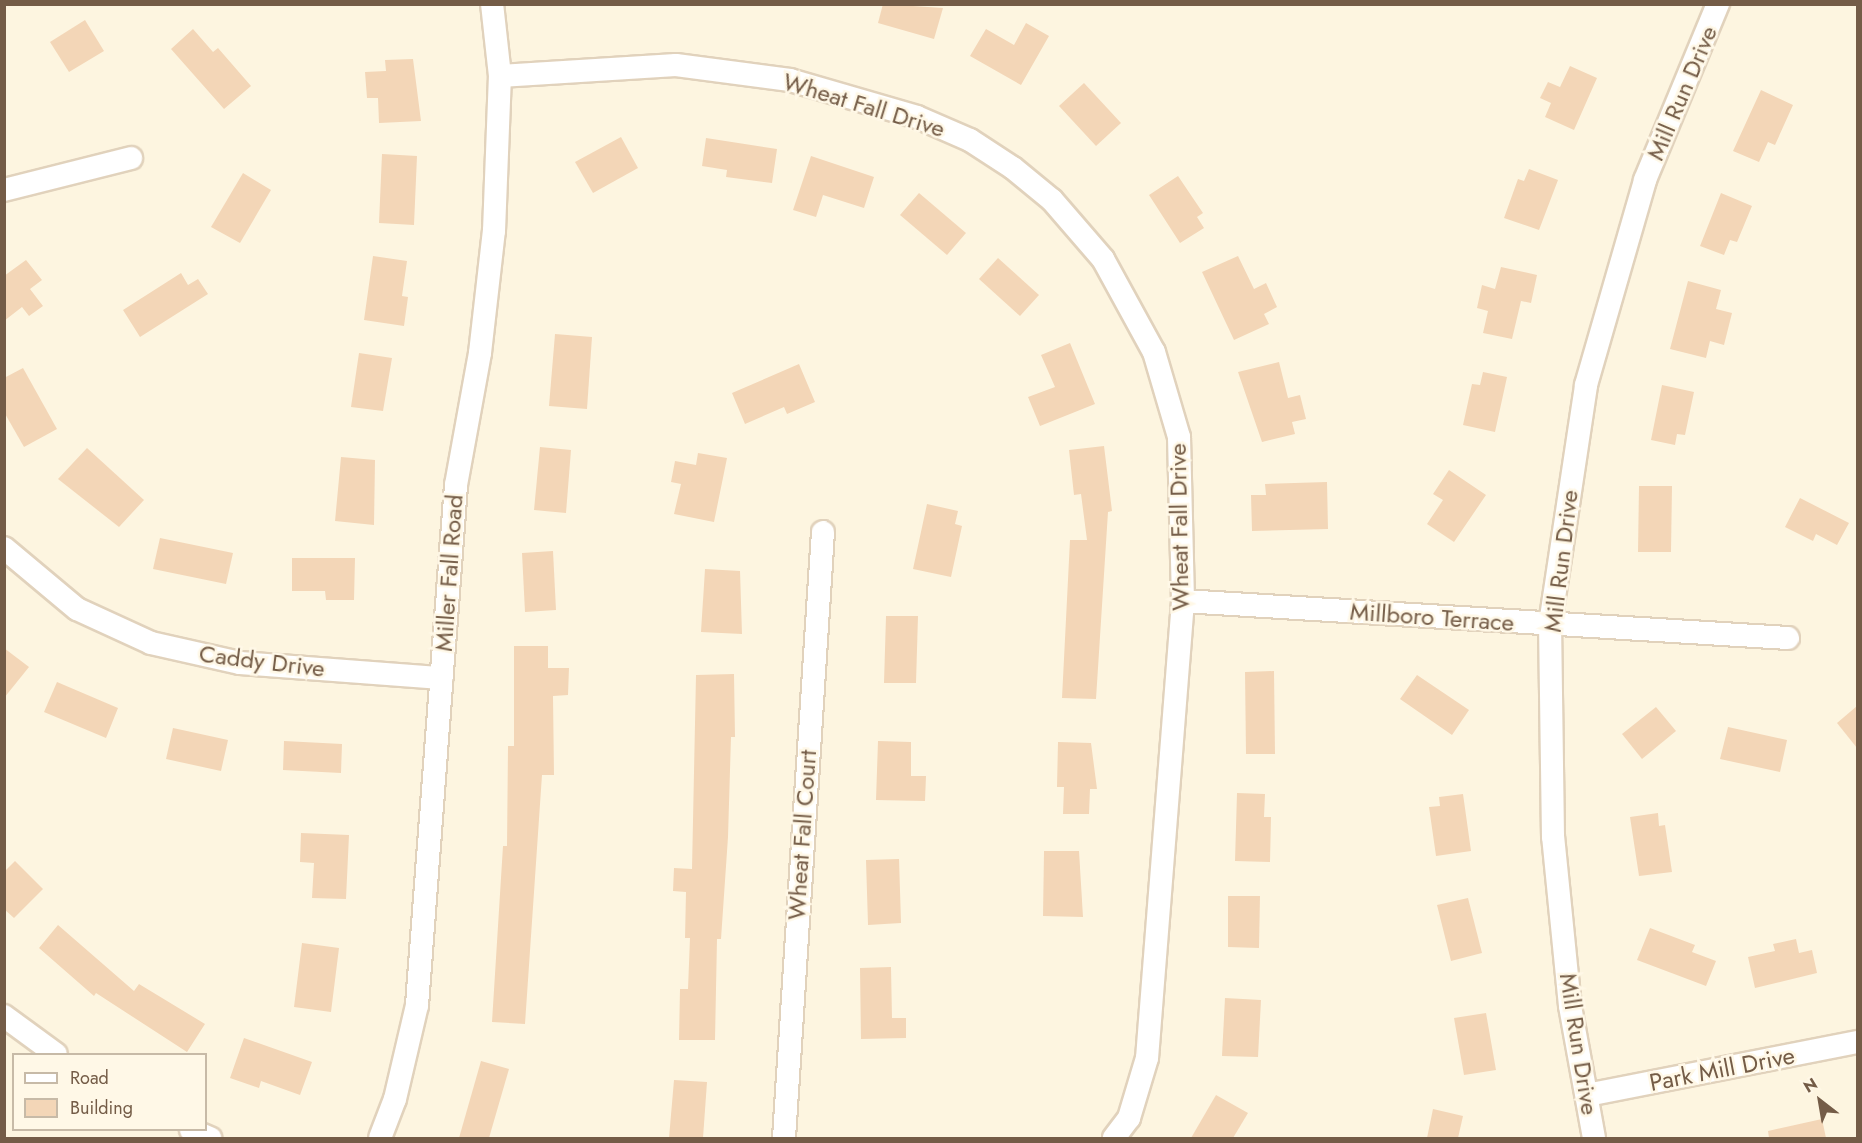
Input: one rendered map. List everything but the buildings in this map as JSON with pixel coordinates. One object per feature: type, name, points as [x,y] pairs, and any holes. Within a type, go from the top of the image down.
[{"type":"street","name":"Miller Fall Road","points":[[380,1138],[395,1100],[417,1005],[456,484],[480,353],[494,231],[500,76],[492,4]]},
{"type":"street","name":"Mill Run Drive","points":[[1594,1138],[1570,1006],[1553,837],[1550,624],[1586,385],[1645,180],[1718,4]]},
{"type":"street","name":"Wheat Fall Drive","points":[[500,76],[676,65],[790,80],[917,117],[969,140],[1012,168],[1052,200],[1103,259],[1154,352],[1179,437],[1183,601],[1147,1058],[1129,1118],[1114,1138]]},
{"type":"street","points":[[4,190],[131,158]]},
{"type":"street","name":"Wheat Fall Court","points":[[784,1138],[824,532]]},
{"type":"street","name":"Caddy Drive","points":[[4,548],[77,609],[151,643],[240,663],[441,678]]},
{"type":"street","name":"Millboro Terrace","points":[[1183,601],[1788,638]]},
{"type":"street","points":[[4,1016],[55,1053]]},
{"type":"street","name":"Park Mill Drive","points":[[1587,1095],[1857,1042]]},
{"type":"street","points":[[193,1131],[210,1138]]}]
